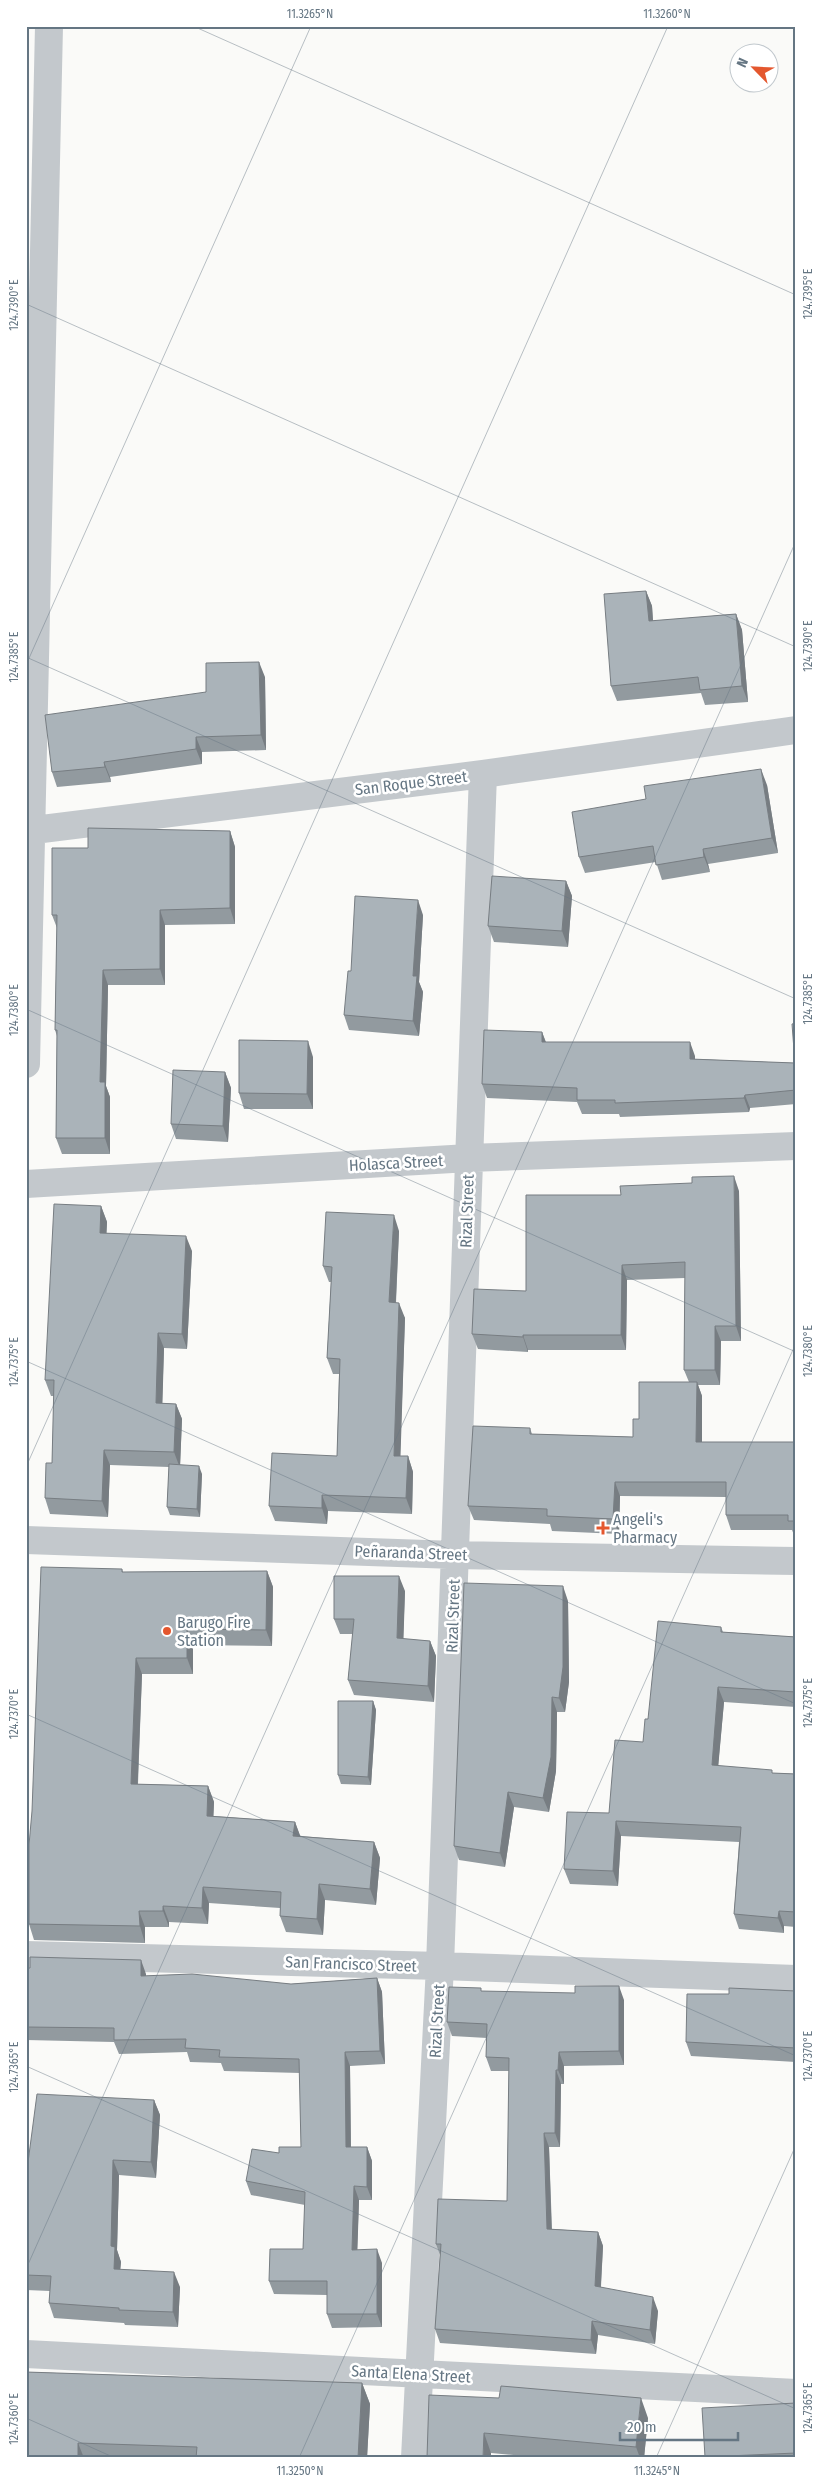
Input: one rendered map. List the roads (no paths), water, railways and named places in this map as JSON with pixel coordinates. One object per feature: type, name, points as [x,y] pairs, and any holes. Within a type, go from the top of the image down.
[{"type":"street","points":[[26,1064],[29,830],[49,26]]},
{"type":"street","name":"San Roque Street","points":[[29,830],[483,774],[796,730]]},
{"type":"street","name":"Rizal Street","points":[[415,2458],[440,1966],[483,774]]},
{"type":"street","name":"Holasca Street","points":[[26,1184],[469,1158],[796,1146]]},
{"type":"street","name":"Peñaranda Street","points":[[26,1540],[455,1555],[796,1561]]},
{"type":"street","name":"San Francisco Street","points":[[26,1955],[440,1966],[796,1979]]},
{"type":"street","name":"Santa Elena Street","points":[[26,2354],[796,2393]]},
{"type":"place","name":"Angeli's Pharmacy","points":[[603,1528]]},
{"type":"place","name":"Barugo Fire Station","points":[[167,1631]]}]
